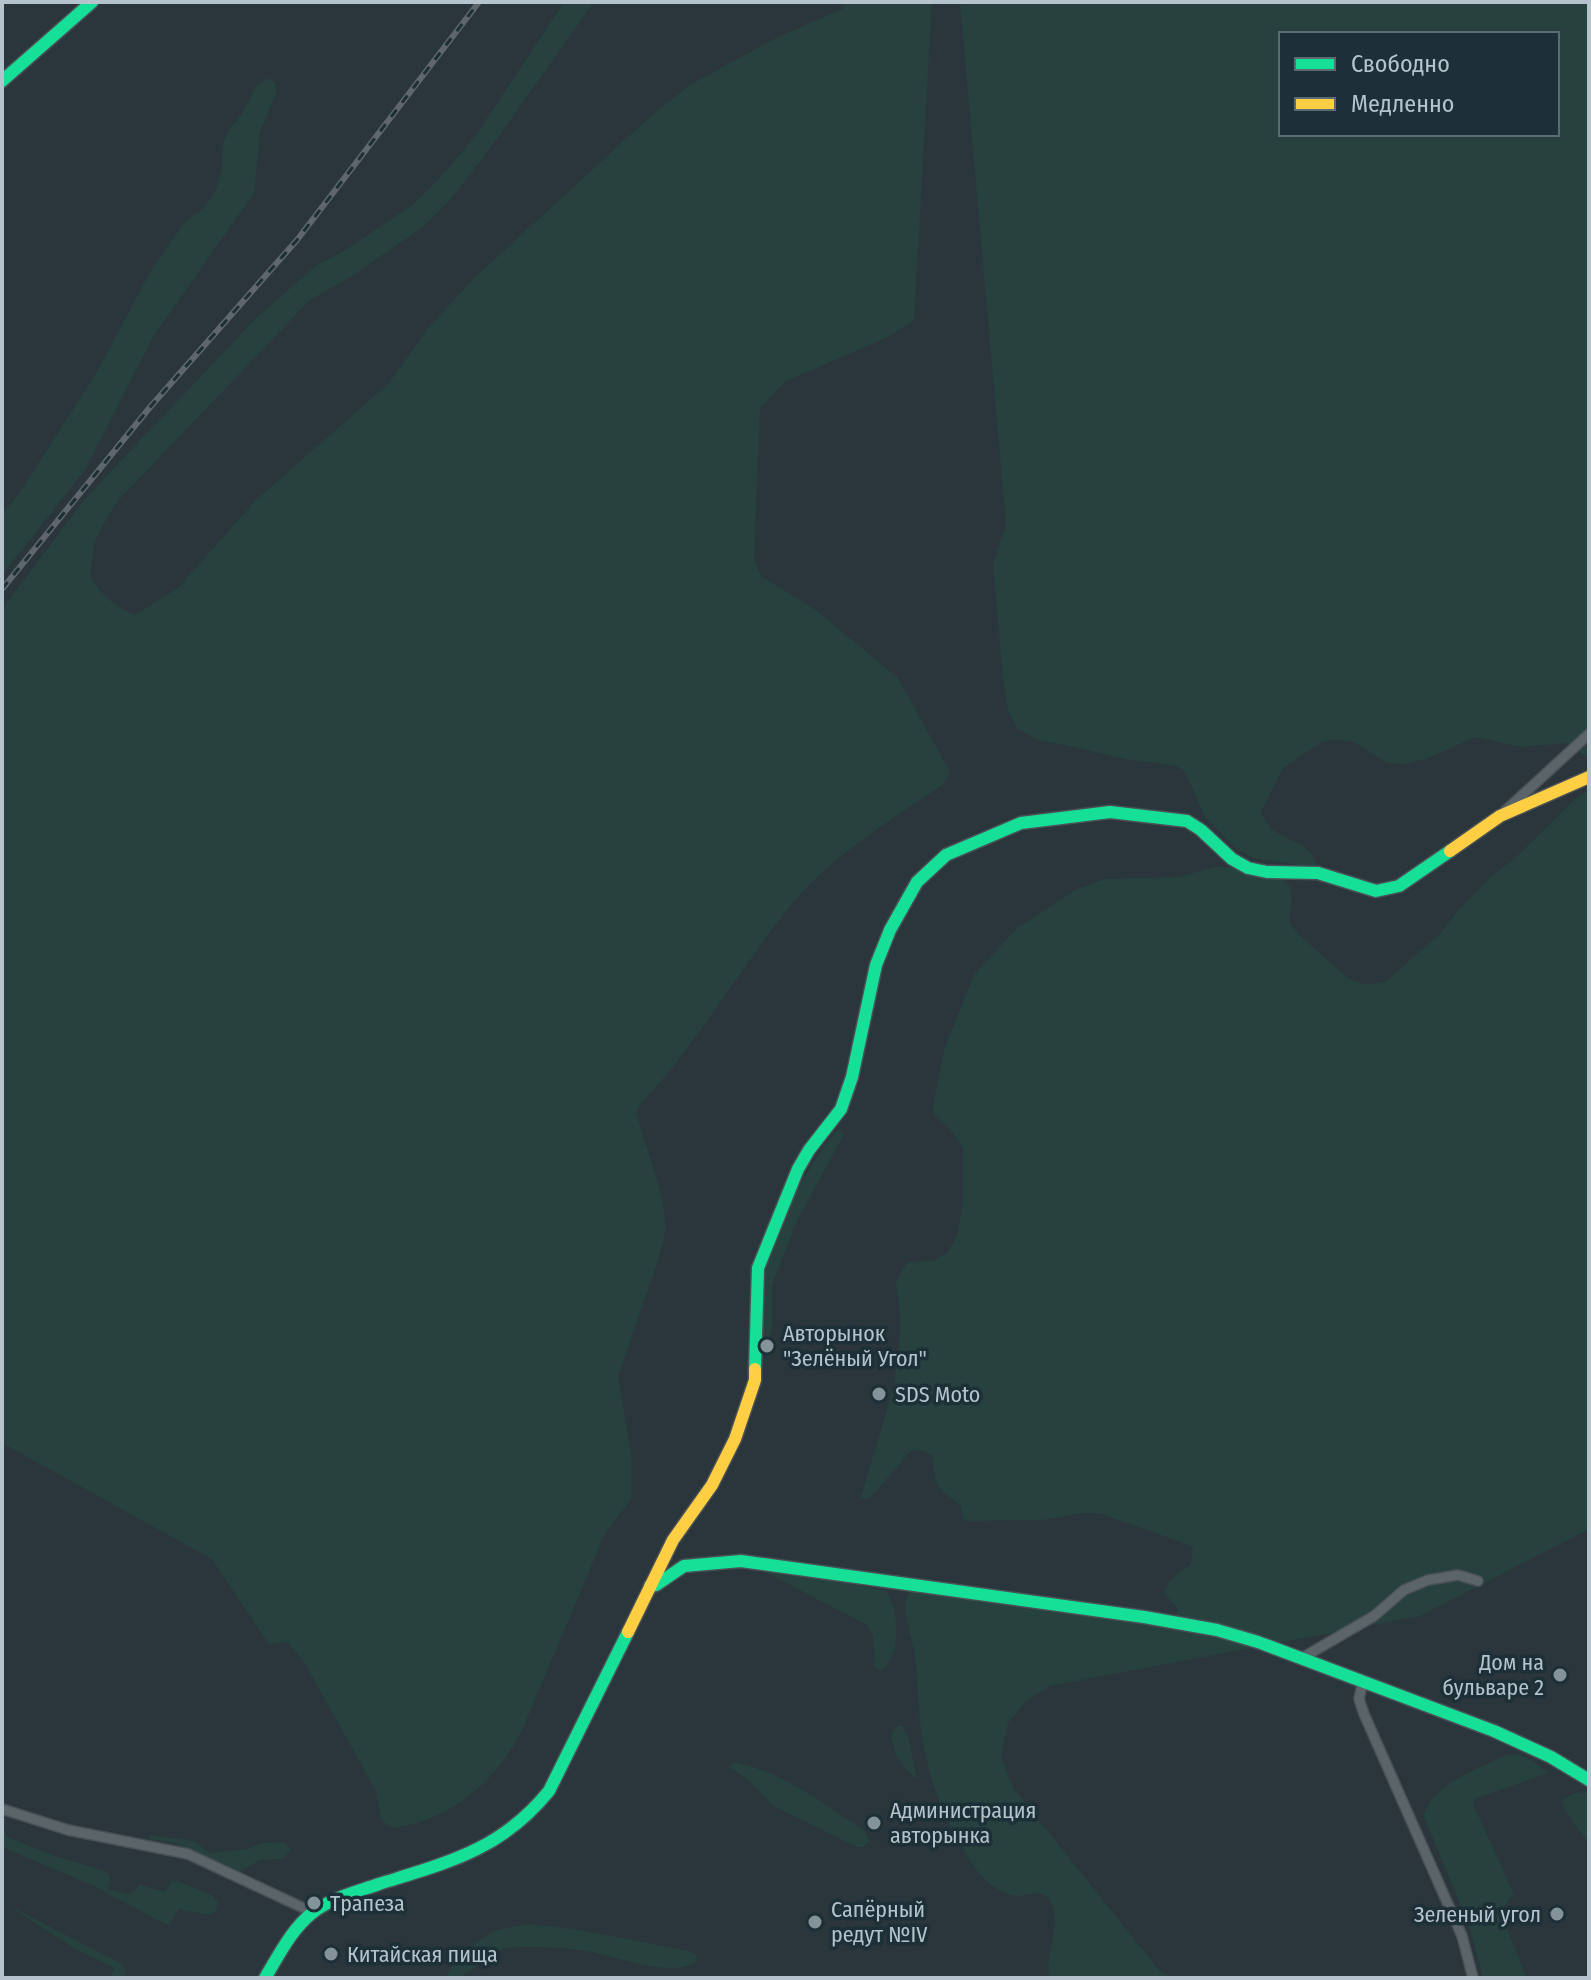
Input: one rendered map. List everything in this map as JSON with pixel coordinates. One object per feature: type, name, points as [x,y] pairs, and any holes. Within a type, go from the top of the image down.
[{"type":"street","points":[[2,81],[92,2]]},
{"type":"street","points":[[265,1978],[290,1938],[312,1912],[350,1894],[480,1851],[520,1825],[542,1800],[568,1757],[679,1530],[719,1473],[735,1439],[755,1380],[758,1268],[798,1169],[844,1104],[881,949],[917,882],[933,865],[972,842],[1021,823],[1110,812],[1187,821],[1197,826],[1232,859],[1251,869],[1317,873],[1380,893],[1399,886],[1500,816],[1589,734]]},
{"type":"street","points":[[1500,816],[1589,777]]},
{"type":"street","points":[[650,1586],[684,1566],[741,1561],[1217,1630],[1302,1658],[1494,1731],[1551,1757],[1589,1780]]},
{"type":"street","points":[[1302,1658],[1374,1616],[1404,1590],[1428,1580],[1458,1575],[1478,1581]]},
{"type":"street","points":[[1363,1681],[1359,1699],[1364,1714],[1462,1936],[1473,1978]]},
{"type":"street","points":[[2,1809],[80,1833],[188,1854],[237,1880],[312,1912]]},
{"type":"green space","points":[[564,2],[594,2],[450,200],[423,227],[352,276],[310,300],[115,504],[95,540],[90,576],[109,599],[135,615],[178,588],[256,500],[389,383],[426,331],[472,280],[651,116],[690,85],[774,39],[842,9],[846,2],[932,2],[914,320],[888,337],[786,381],[760,408],[754,559],[761,576],[817,611],[898,678],[950,772],[944,784],[861,841],[804,891],[768,935],[679,1059],[639,1106],[636,1112],[662,1197],[666,1229],[618,1377],[631,1453],[631,1499],[604,1536],[524,1726],[501,1764],[471,1795],[453,1807],[414,1824],[392,1828],[381,1820],[376,1791],[304,1662],[287,1642],[269,1644],[212,1559],[2,1443],[2,609],[83,501],[258,316],[317,265],[344,251],[411,206],[437,181],[474,138]]},
{"type":"green space","points":[[960,2],[1589,2],[1589,758],[1566,743],[1520,747],[1476,737],[1426,759],[1404,764],[1387,763],[1354,742],[1322,742],[1283,768],[1261,812],[1272,829],[1311,853],[1316,868],[1254,858],[1236,849],[1205,817],[1184,770],[1174,765],[1129,760],[1039,741],[1017,728],[1008,711],[1003,679],[993,564],[1006,525]]},
{"type":"green space","points":[[267,78],[275,83],[277,91],[260,132],[254,193],[153,337],[85,470],[2,575],[2,515],[94,377],[153,267],[185,222],[203,209],[215,192],[222,169],[223,142],[257,85]]},
{"type":"green space","points":[[1589,789],[1589,1529],[1420,1616],[1050,1686],[1026,1701],[1008,1723],[1001,1757],[1014,1789],[1159,1970],[1172,1978],[1049,1978],[1055,1918],[1050,1900],[1039,1893],[1010,1895],[985,1879],[967,1855],[936,1792],[919,1715],[916,1662],[906,1614],[909,1592],[1164,1626],[1171,1624],[1178,1613],[1165,1594],[1166,1589],[1174,1576],[1191,1564],[1193,1548],[1099,1513],[1042,1520],[966,1521],[962,1518],[961,1506],[936,1482],[932,1456],[922,1450],[911,1451],[871,1497],[861,1497],[894,1386],[900,1315],[896,1281],[907,1262],[933,1261],[947,1253],[957,1236],[963,1203],[963,1148],[934,1113],[933,1105],[944,1050],[974,975],[1016,929],[1077,889],[1105,879],[1179,877],[1214,867],[1231,867],[1282,879],[1291,888],[1289,921],[1297,933],[1349,979],[1367,985],[1385,982],[1441,933],[1490,877],[1514,859]]},
{"type":"green space","points":[[840,1129],[844,1134],[797,1221],[772,1285],[772,1327],[766,1349],[761,1342],[760,1299],[765,1260],[806,1174],[830,1138]]},
{"type":"green space","points":[[770,1568],[886,1591],[896,1621],[895,1645],[887,1665],[880,1671],[875,1667],[873,1635],[867,1625],[769,1574],[766,1570]]},
{"type":"green space","points":[[897,1726],[902,1726],[908,1737],[917,1778],[896,1756],[891,1736]]},
{"type":"green space","points":[[1506,1755],[1528,1758],[1549,1773],[1476,1798],[1473,1804],[1514,1894],[1500,1912],[1527,1978],[1483,1978],[1470,1928],[1424,1817],[1428,1805],[1445,1787]]},
{"type":"green space","points":[[734,1762],[767,1772],[798,1788],[856,1825],[870,1841],[863,1847],[857,1847],[773,1806],[730,1767]]},
{"type":"green space","points":[[1589,1792],[1589,1845],[1566,1812],[1562,1800],[1574,1793]]},
{"type":"green space","points":[[2,1815],[6,1820],[4,1830],[8,1837],[52,1855],[105,1871],[111,1877],[108,1889],[130,1895],[140,1885],[165,1892],[172,1881],[178,1881],[213,1896],[218,1903],[216,1911],[208,1915],[179,1909],[170,1924],[165,1924],[92,1885],[2,1847]]},
{"type":"green space","points":[[151,1835],[195,1841],[209,1853],[246,1849],[262,1843],[284,1842],[291,1849],[283,1859],[260,1860],[239,1872],[175,1843],[148,1839]]},
{"type":"green space","points":[[4,1903],[122,1964],[126,1972],[123,1978],[110,1978],[114,1968],[77,1950]]},
{"type":"green space","points":[[526,1924],[575,1929],[689,1951],[696,1955],[697,1961],[686,1966],[659,1968],[580,1950],[517,1947],[500,1950],[469,1972],[447,1978],[459,1959],[487,1935]]},
{"type":"railway","points":[[2,589],[151,406],[297,240],[479,2]]},
{"type":"traffic: fast","points":[[2,81],[92,2]]},
{"type":"traffic: fast","points":[[755,1369],[758,1268],[798,1169],[841,1109],[852,1077],[876,965],[890,930],[917,882],[946,855],[1021,823],[1110,812],[1187,821],[1232,859],[1248,868],[1267,872],[1318,873],[1376,891],[1399,886],[1450,851]]},
{"type":"traffic: fast","points":[[650,1586],[684,1566],[741,1561],[1217,1630],[1258,1642],[1494,1731],[1551,1757],[1589,1780]]},
{"type":"traffic: fast","points":[[265,1978],[292,1935],[319,1908],[344,1896],[472,1851],[493,1841],[531,1811],[549,1791],[628,1632]]},
{"type":"traffic: slow","points":[[1450,851],[1500,816],[1589,777]]},
{"type":"traffic: slow","points":[[628,1632],[673,1540],[712,1485],[735,1439],[755,1380],[755,1369]]},
{"type":"place","name":"Авторынок \"Зелёный Угол\"","points":[[767,1346]]},
{"type":"place","name":"SDS Moto","points":[[879,1394]]},
{"type":"place","name":"Дом на бульваре 2","points":[[1560,1675]]},
{"type":"place","name":"Администрация авторынка","points":[[874,1823]]},
{"type":"place","name":"Трапеза","points":[[314,1903]]},
{"type":"place","name":"Зеленый угол","points":[[1557,1914]]},
{"type":"place","name":"Сапёрный редут №IV","points":[[815,1922]]},
{"type":"place","name":"Китайская пища","points":[[331,1954]]}]
